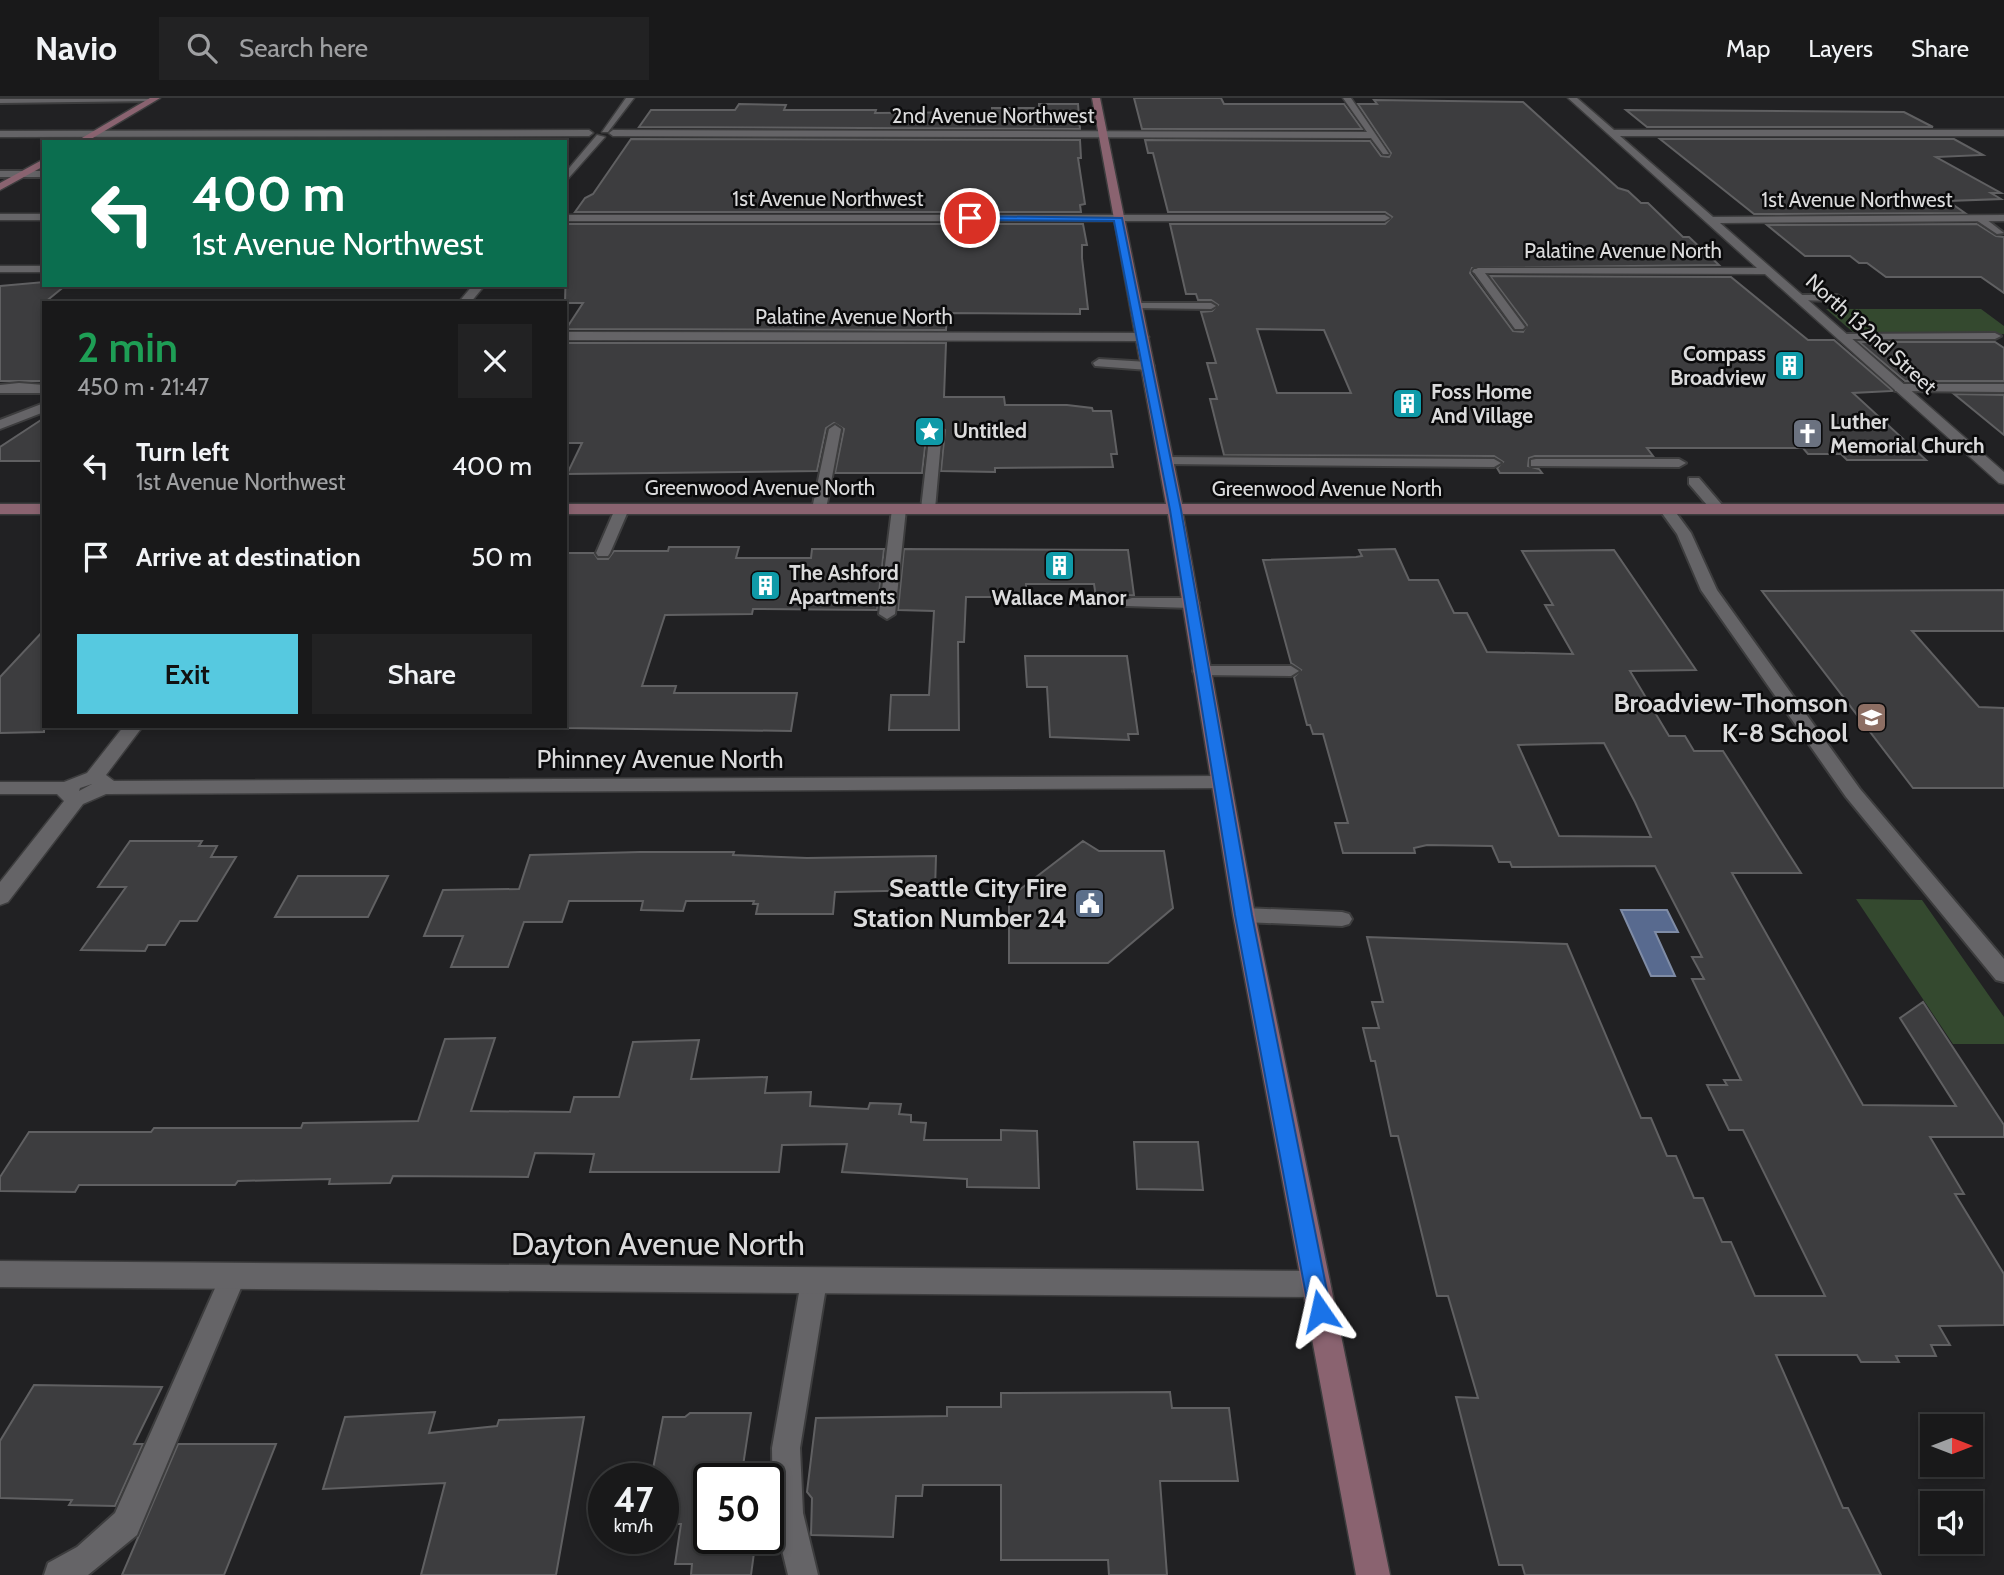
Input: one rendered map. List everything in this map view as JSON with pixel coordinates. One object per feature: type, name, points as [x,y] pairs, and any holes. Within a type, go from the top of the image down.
[{"type":"main road","points":[[1096,98],[1175,510],[1244,915],[1373,1575]]},
{"type":"main road","points":[[82,140],[153,99]]},
{"type":"main road","points":[[0,187],[42,163]]},
{"type":"main road","points":[[0,509],[42,509]]},
{"type":"main road","name":"Greenwood Avenue North","points":[[567,509],[2004,509]]},
{"type":"street","points":[[567,175],[630,98]]},
{"type":"street","points":[[1348,98],[1386,152]]},
{"type":"street","name":"North 132nd Street","points":[[1572,98],[2004,480]]},
{"type":"street","points":[[1613,133],[2004,133]]},
{"type":"street","name":"2nd Avenue Northwest","points":[[0,134],[1373,135]]},
{"type":"street","points":[[0,217],[42,217]]},
{"type":"street","name":"1st Avenue Northwest","points":[[567,218],[1385,218]]},
{"type":"street","name":"1st Avenue Northwest","points":[[1710,219],[2004,219]]},
{"type":"street","points":[[0,269],[42,269]]},
{"type":"street","name":"Palatine Avenue North","points":[[1478,271],[1767,271]]},
{"type":"street","points":[[466,301],[477,287]]},
{"type":"street","name":"Palatine Avenue North","points":[[567,336],[1143,337]]},
{"type":"street","points":[[0,788],[92,795],[133,728]]},
{"type":"street","name":"Phinney Avenue North","points":[[98,782],[1220,782]]},
{"type":"street","points":[[0,897],[73,793]]},
{"type":"street","name":"Dayton Avenue North","points":[[0,1274],[1315,1284]]},
{"type":"lane","points":[[0,101],[153,99]]},
{"type":"lane","points":[[0,174],[42,174]]},
{"type":"lane","points":[[1979,219],[2000,233]]},
{"type":"lane","points":[[1478,271],[1519,327]]},
{"type":"lane","points":[[1799,298],[1837,298]]},
{"type":"lane","points":[[1137,306],[1211,306]]},
{"type":"lane","points":[[1843,337],[1995,336]]},
{"type":"lane","points":[[1099,363],[1148,366]]},
{"type":"lane","points":[[1899,388],[2004,388]]},
{"type":"lane","points":[[0,389],[42,389]]},
{"type":"lane","points":[[0,425],[42,408]]},
{"type":"lane","points":[[819,509],[835,429]]},
{"type":"lane","points":[[928,509],[936,429]]},
{"type":"lane","points":[[1166,461],[1494,463]]},
{"type":"lane","points":[[1536,463],[1678,463]]},
{"type":"lane","points":[[1694,481],[1718,509]]},
{"type":"lane","points":[[603,553],[622,509]]},
{"type":"lane","points":[[887,614],[899,509]]},
{"type":"lane","points":[[1666,509],[1684,533],[1709,590],[1853,793],[2004,974]]},
{"type":"lane","points":[[1132,604],[1191,603]]},
{"type":"lane","points":[[1201,671],[1292,671]]},
{"type":"lane","points":[[1244,915],[1342,919]]},
{"type":"lane","points":[[59,1574],[88,1558],[126,1524],[233,1276]]},
{"type":"lane","points":[[803,1575],[788,1513],[786,1448],[814,1281]]},
{"type":"green space","points":[[1826,309],[1981,309],[2004,326],[2004,334],[1854,333]]},
{"type":"green space","points":[[1856,899],[1922,900],[2004,1017],[2004,1044],[1953,1044]]},
{"type":"water","points":[[1621,910],[1667,910],[1678,932],[1655,932],[1675,976],[1651,976]]},
{"type":"building","points":[[1134,98],[1221,98],[1224,104],[1344,104],[1362,129],[1142,129]]},
{"type":"building","points":[[1374,100],[1523,102],[1618,188],[1628,191],[1641,203],[1648,203],[1683,237],[1689,237],[1719,265],[1472,268],[1470,273],[1513,331],[1523,332],[1527,325],[1490,276],[1731,277],[1808,340],[1834,340],[1893,391],[1853,393],[1926,460],[1847,460],[1841,454],[1808,454],[1803,448],[1647,448],[1653,456],[1535,456],[1529,458],[1528,466],[1539,469],[1542,473],[1500,473],[1497,468],[1503,462],[1494,456],[1224,455],[1210,399],[1217,399],[1207,363],[1216,363],[1201,312],[1212,311],[1218,305],[1211,300],[1198,300],[1196,294],[1186,294],[1170,224],[1385,224],[1392,217],[1385,212],[1168,212],[1153,153],[1148,153],[1145,140],[1370,141],[1381,156],[1389,157],[1391,153],[1358,104],[1377,104]],"holes":[[[1257,329],[1324,330],[1351,393],[1277,393]]]},
{"type":"building","points":[[739,104],[786,105],[784,110],[876,110],[875,113],[992,112],[992,108],[1039,108],[1039,104],[1078,104],[1080,129],[639,127],[651,110],[735,110]]},
{"type":"building","points":[[1626,110],[1904,112],[1933,127],[1647,127]]},
{"type":"building","points":[[631,139],[1080,140],[1081,158],[1078,158],[1085,204],[1080,205],[1081,212],[575,212],[585,198],[593,194]]},
{"type":"building","points":[[1660,139],[1954,139],[1983,155],[1936,157],[2001,193],[1991,193],[2001,199],[1948,201],[1965,213],[1754,214]]},
{"type":"building","points":[[567,224],[1083,224],[1087,245],[1082,245],[1082,258],[1088,309],[1080,309],[1080,314],[947,313],[946,330],[567,329],[583,303],[565,301]]},
{"type":"building","points":[[1977,224],[1996,236],[2004,237],[2004,293],[1981,277],[1886,277],[1867,263],[1859,263],[1850,256],[1805,256],[1767,225]]},
{"type":"building","points":[[42,282],[42,287],[64,287],[46,301],[42,301],[42,381],[0,381],[0,286]]},
{"type":"building","points":[[1859,342],[1995,342],[2004,348],[2004,381],[1905,381]]},
{"type":"building","points":[[567,343],[946,343],[944,397],[1004,397],[1005,405],[1067,405],[1092,408],[1093,411],[1111,411],[1117,454],[1111,454],[1113,467],[995,468],[995,472],[941,471],[945,430],[935,424],[927,430],[922,473],[835,473],[844,429],[834,423],[826,428],[817,471],[567,474],[582,443],[567,443]]},
{"type":"building","points":[[1954,394],[2004,395],[2004,435]]},
{"type":"building","points":[[42,419],[42,461],[0,461],[0,447]]},
{"type":"building","points":[[669,547],[739,547],[736,558],[811,558],[812,549],[884,549],[877,610],[753,609],[752,614],[665,615],[642,686],[676,686],[674,693],[797,693],[791,731],[565,728],[567,553],[594,553],[598,559],[608,559],[614,551],[668,551]]},
{"type":"building","points":[[904,549],[1128,550],[1134,595],[1096,597],[1094,584],[1026,584],[1026,597],[966,597],[964,642],[958,642],[959,730],[889,730],[891,695],[929,695],[934,611],[898,610]]},
{"type":"building","points":[[1395,549],[1409,580],[1438,580],[1454,613],[1467,613],[1487,652],[1573,654],[1545,605],[1553,605],[1522,551],[1614,550],[1696,670],[1630,671],[1669,736],[1685,736],[1694,751],[1723,751],[1801,873],[1732,873],[1863,1105],[1956,1106],[1900,1018],[1923,1002],[2004,1125],[2004,1137],[1930,1137],[1964,1194],[1955,1194],[2004,1274],[2004,1325],[1939,1326],[1950,1345],[1931,1345],[1936,1356],[1896,1356],[1899,1362],[1861,1362],[1857,1355],[1776,1355],[1843,1508],[1848,1508],[1881,1575],[1525,1575],[1522,1565],[1499,1565],[1456,1397],[1478,1398],[1448,1296],[1437,1296],[1398,1136],[1391,1136],[1375,1061],[1371,1061],[1363,1028],[1379,1028],[1372,1002],[1383,1002],[1367,937],[1567,944],[1641,1118],[1651,1118],[1667,1156],[1676,1156],[1694,1198],[1703,1198],[1722,1242],[1731,1242],[1755,1296],[1825,1296],[1743,1130],[1729,1130],[1707,1085],[1727,1085],[1724,1080],[1741,1080],[1692,979],[1704,979],[1692,957],[1702,957],[1655,866],[1512,867],[1510,862],[1499,862],[1492,846],[1427,845],[1414,848],[1415,853],[1343,853],[1335,823],[1348,823],[1323,734],[1313,734],[1310,725],[1307,725],[1294,677],[1301,670],[1291,663],[1263,560],[1362,556],[1359,550]],"holes":[[[1604,743],[1651,837],[1559,836],[1518,745]]]},
{"type":"building","points":[[2004,590],[2004,631],[1912,631],[1979,707],[2004,708],[2004,788],[1913,788],[1762,591]]},
{"type":"building","points":[[42,632],[44,732],[0,733],[0,677]]},
{"type":"building","points":[[1025,656],[1127,656],[1138,734],[1128,734],[1129,740],[1050,737],[1047,687],[1027,687]]},
{"type":"building","points":[[130,841],[202,841],[199,846],[217,846],[211,857],[236,857],[197,921],[180,921],[165,945],[148,945],[145,951],[81,950],[126,887],[98,887]]},
{"type":"building","name":"Seattle City Fire Station Number 24","points":[[1083,841],[1099,851],[1164,851],[1173,908],[1108,963],[1009,963],[1009,898]]},
{"type":"building","points":[[734,852],[733,855],[807,858],[936,856],[935,890],[835,892],[833,914],[756,914],[758,904],[753,904],[754,901],[686,901],[683,911],[641,910],[643,901],[569,901],[562,922],[524,922],[508,967],[451,967],[463,936],[424,936],[443,890],[519,889],[530,855]]},
{"type":"building","points":[[298,876],[388,876],[368,917],[275,917]]},
{"type":"building","points":[[495,1038],[471,1111],[570,1112],[574,1097],[619,1097],[633,1042],[699,1040],[691,1079],[767,1077],[765,1093],[811,1092],[810,1106],[868,1109],[870,1103],[901,1104],[899,1114],[911,1115],[911,1122],[926,1123],[924,1140],[1001,1140],[1001,1130],[1037,1131],[1039,1188],[967,1187],[967,1179],[842,1172],[847,1144],[782,1145],[779,1172],[590,1172],[594,1154],[535,1153],[528,1177],[393,1176],[390,1183],[329,1184],[330,1179],[238,1181],[235,1185],[79,1185],[75,1192],[0,1191],[0,1177],[29,1132],[151,1132],[154,1128],[301,1128],[303,1123],[418,1121],[445,1039]]},
{"type":"building","points":[[1134,1142],[1198,1142],[1203,1190],[1137,1189]]},
{"type":"building","points":[[34,1385],[162,1387],[134,1444],[143,1444],[115,1506],[69,1505],[72,1500],[0,1498],[0,1441]]},
{"type":"building","points":[[1170,1392],[1172,1408],[1229,1408],[1238,1481],[1160,1481],[1167,1575],[1109,1575],[1108,1560],[1001,1560],[1001,1485],[923,1485],[922,1496],[896,1496],[893,1537],[811,1535],[812,1498],[807,1492],[816,1418],[947,1416],[947,1407],[1001,1407],[1001,1393]]},
{"type":"building","points":[[435,1412],[429,1433],[497,1426],[499,1420],[584,1417],[556,1575],[421,1575],[445,1483],[323,1489],[345,1417]]},
{"type":"building","points":[[690,1413],[751,1413],[743,1463],[693,1463],[693,1554],[754,1554],[751,1575],[691,1575],[692,1564],[675,1564],[676,1554],[679,1554],[681,1524],[679,1463],[654,1463],[663,1417],[685,1417]]},
{"type":"building","points":[[178,1444],[276,1444],[224,1575],[122,1575]]},
{"type":"place","name":"Compass Broadview","points":[[1789,366]]},
{"type":"place","name":"Foss Home And Village","points":[[1408,404]]},
{"type":"place","name":"Untitled","points":[[930,431]]},
{"type":"place","name":"Luther Memorial Church","points":[[1807,434]]},
{"type":"place","name":"Wallace Manor","points":[[1059,566]]},
{"type":"place","name":"The Ashford Apartments","points":[[766,585]]},
{"type":"place","name":"Broadview-Thomson K-8 School","points":[[1871,718]]},
{"type":"place","name":"Seattle City Fire Station Number 24","points":[[1090,903]]},
{"type":"route","points":[[970,218],[1118,218],[1175,510],[1244,915],[1320,1311]]}]
